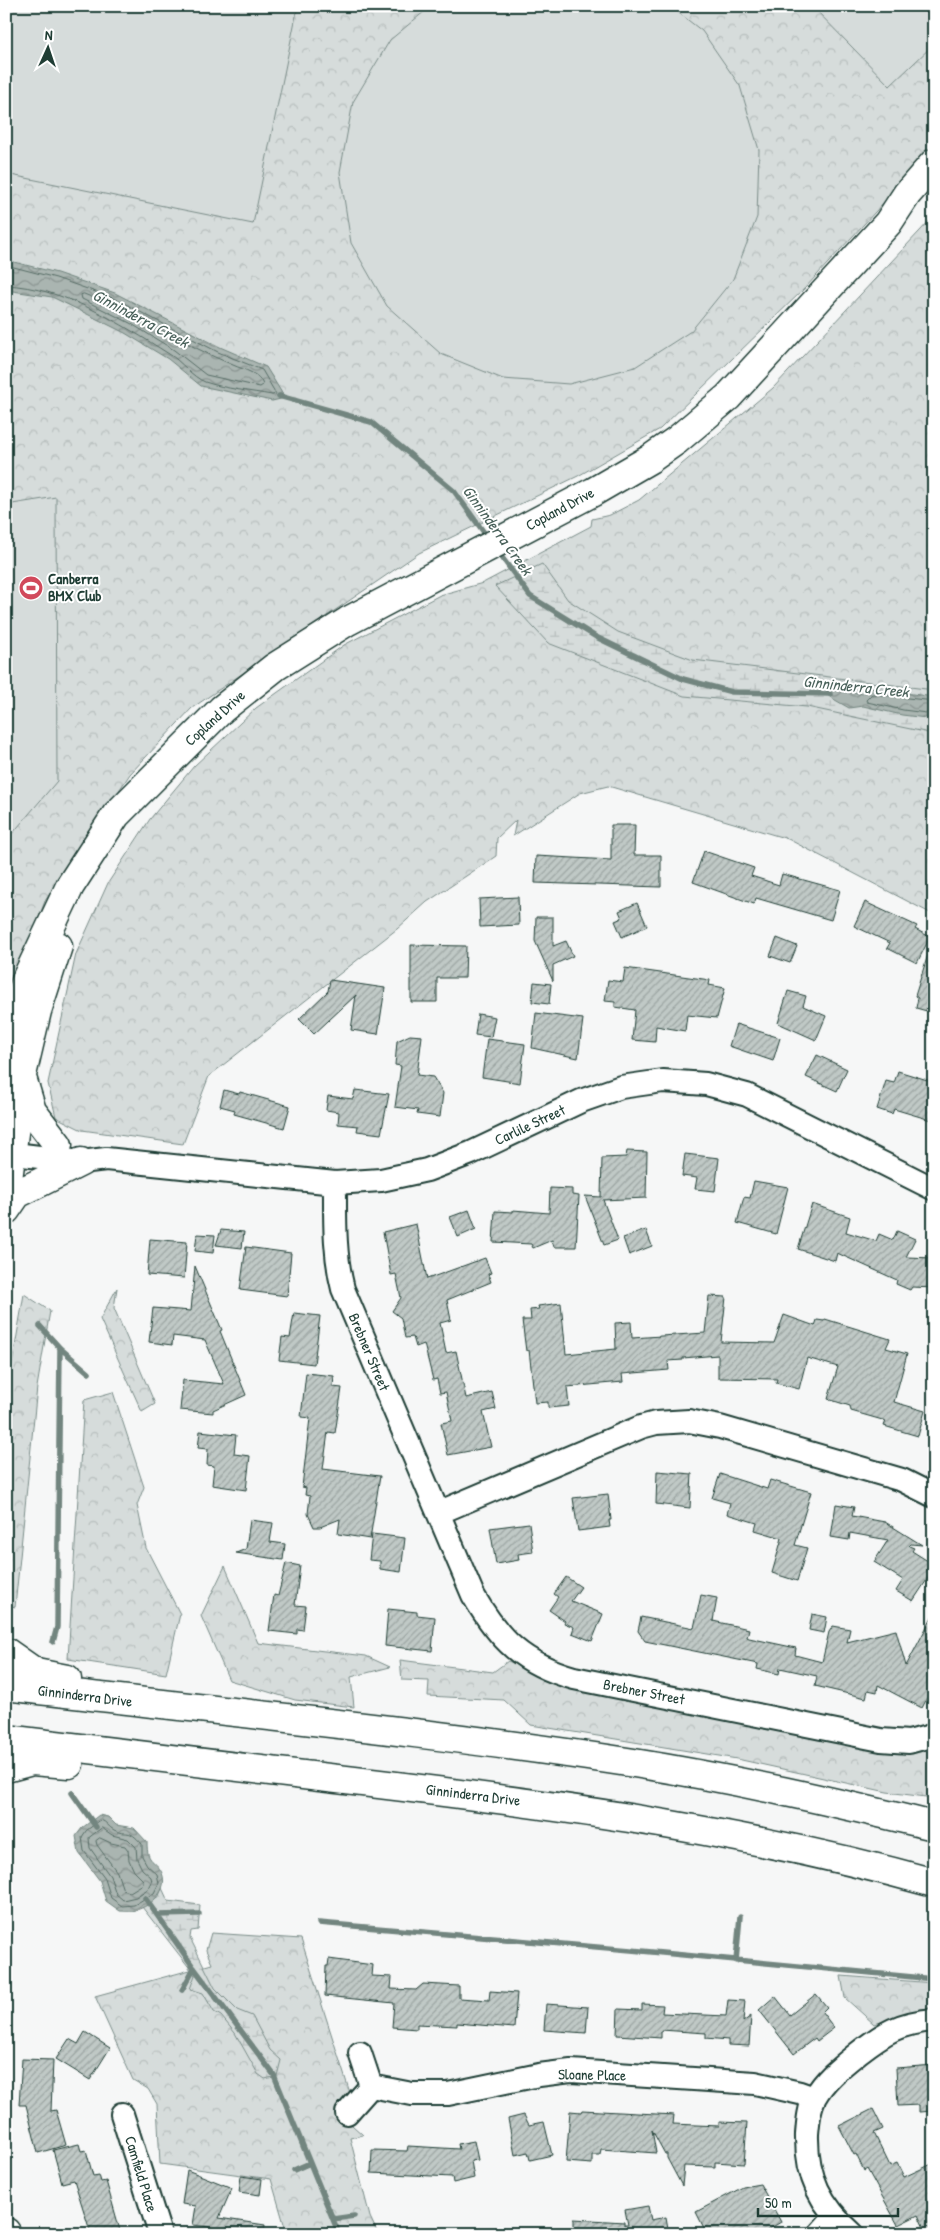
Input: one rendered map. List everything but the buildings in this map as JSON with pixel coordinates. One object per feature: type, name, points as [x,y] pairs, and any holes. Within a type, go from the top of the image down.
[{"type":"main road","name":"Copland Drive","points":[[888,223],[906,194],[934,163]]},
{"type":"main road","name":"Copland Drive","points":[[6,1040],[27,978],[70,886],[149,784],[173,757],[222,709],[275,667],[348,621],[650,460],[728,397],[888,223],[934,186]]},
{"type":"main road","name":"Copland Drive","points":[[6,1195],[9,1149],[22,1075],[37,1011],[58,947],[122,819]]},
{"type":"main road","points":[[22,1075],[32,1111],[58,1145]]},
{"type":"main road","points":[[6,1210],[17,1194],[94,1160]]},
{"type":"main road","points":[[6,1652],[36,1673],[170,1702],[636,1763],[749,1784],[934,1826]]},
{"type":"main road","name":"Ginninderra Drive","points":[[6,1686],[170,1702]]},
{"type":"main road","points":[[6,1739],[162,1764]]},
{"type":"main road","points":[[6,1768],[32,1761],[162,1764]]},
{"type":"main road","name":"Ginninderra Drive","points":[[162,1764],[272,1772],[508,1799],[613,1815],[764,1843],[934,1883]]},
{"type":"street","name":"Carlile Street","points":[[9,1149],[94,1160],[335,1183],[382,1180],[427,1170],[471,1153],[581,1101],[621,1087],[663,1081],[706,1084],[747,1095],[934,1189]]},
{"type":"street","name":"Carlile Street","points":[[9,1149],[23,1142],[58,1145],[85,1149],[94,1160]]},
{"type":"street","name":"Brebner Street","points":[[335,1183],[334,1228],[338,1270],[343,1290],[473,1596],[490,1625],[513,1649],[527,1659],[558,1674],[881,1740],[909,1742],[934,1735]]},
{"type":"street","points":[[438,1513],[641,1427],[656,1423],[689,1421],[720,1427],[902,1480],[934,1496]]},
{"type":"street","points":[[853,2234],[834,2217],[814,2185],[806,2154],[808,2122],[814,2098],[821,2087],[838,2069],[884,2033],[911,2022],[934,2020]]},
{"type":"street","points":[[347,2113],[371,2086],[360,2052]]},
{"type":"street","name":"Sloane Place","points":[[371,2086],[412,2094],[448,2094],[539,2075],[570,2071],[755,2083],[814,2098]]},
{"type":"street","name":"Camfield Place","points":[[122,2114],[160,2234]]},
{"type":"street","points":[[819,2234],[834,2217]]},
{"type":"green space","points":[[6,6],[934,6],[934,148],[805,288],[660,429],[578,476],[419,553],[192,708],[130,774],[45,901],[6,1006]]},
{"type":"green space","points":[[6,6],[298,6],[253,224],[6,174]]},
{"type":"green space","points":[[431,6],[670,6],[702,31],[740,86],[759,150],[757,217],[733,279],[691,331],[635,367],[569,384],[503,379],[441,354],[387,306],[351,243],[340,172],[353,102],[390,40]]},
{"type":"green space","points":[[812,6],[934,6],[934,44],[890,86]]},
{"type":"green space","points":[[934,216],[934,915],[788,839],[608,786],[580,793],[513,836],[516,820],[497,838],[496,856],[427,902],[397,929],[209,1076],[183,1144],[82,1130],[56,1117],[48,1083],[76,954],[108,883],[150,819],[194,766],[256,708],[344,645],[440,595],[483,583],[591,526],[592,519],[610,515],[639,500],[773,388]]},
{"type":"green space","name":"Canberra BMX Club","points":[[56,497],[57,781],[6,841],[6,505]]},
{"type":"green space","points":[[542,564],[568,600],[618,632],[693,660],[934,690],[934,734],[807,707],[684,696],[548,643],[495,586]]},
{"type":"green space","points":[[117,1288],[114,1308],[155,1404],[142,1412],[100,1319]]},
{"type":"green space","points":[[24,1294],[50,1311],[37,1387],[15,1607],[6,1604],[6,1445],[10,1376]]},
{"type":"green space","points":[[113,1392],[144,1487],[137,1505],[146,1548],[180,1614],[166,1674],[68,1659],[84,1400]]},
{"type":"green space","points":[[225,1566],[258,1643],[366,1656],[390,1667],[351,1677],[354,1707],[295,1700],[229,1680],[201,1616]]},
{"type":"green space","points":[[400,1660],[493,1672],[508,1661],[549,1679],[934,1746],[934,1798],[887,1792],[737,1759],[531,1725],[504,1700],[428,1696],[429,1681],[402,1680]]},
{"type":"green space","points":[[162,1888],[168,1901],[200,1905],[198,1930],[191,1931],[190,1938],[215,1988],[237,2010],[252,2016],[270,2050],[281,2060],[277,2076],[265,2079],[258,2074],[235,2033],[221,2016],[214,2012],[203,1993],[190,1989],[195,1975],[142,1907],[159,1896]]},
{"type":"green space","points":[[211,1933],[301,1939],[351,2096],[342,2116],[363,2135],[350,2138],[370,2217],[378,2234],[287,2234],[271,2179],[160,2164],[157,2104],[148,2089],[133,2080],[95,1996],[212,1964],[206,1950]]},
{"type":"green space","points":[[841,1976],[934,1983],[934,2011],[922,2011],[874,2024],[845,1998]]},
{"type":"water","points":[[6,260],[57,273],[115,293],[220,347],[266,367],[285,398],[272,401],[201,386],[168,359],[125,333],[87,314],[52,297],[6,290]]},
{"type":"water","points":[[832,688],[863,694],[870,688],[934,697],[934,719],[902,715],[863,706],[849,708],[823,693]]},
{"type":"water","points":[[99,1815],[108,1817],[116,1825],[134,1828],[147,1842],[148,1854],[162,1873],[164,1879],[161,1891],[153,1901],[142,1908],[132,1911],[120,1911],[106,1901],[100,1881],[79,1853],[76,1836],[82,1828]]},
{"type":"waterway","name":"Ginninderra Creek","points":[[279,396],[371,422],[454,491],[488,538]]},
{"type":"waterway","name":"Ginninderra Creek","points":[[498,552],[530,596],[596,637],[683,679],[732,692],[830,694]]},
{"type":"waterway","points":[[40,1326],[60,1348],[57,1627],[53,1642]]},
{"type":"waterway","points":[[60,1348],[89,1373]]},
{"type":"waterway","points":[[72,1793],[96,1827]]},
{"type":"waterway","points":[[145,1898],[194,1968],[274,2075],[339,2234]]},
{"type":"waterway","points":[[157,1915],[199,1914]]},
{"type":"waterway","points":[[736,1961],[740,1916]]},
{"type":"waterway","points":[[319,1923],[934,1979]]},
{"type":"waterway","points":[[182,1990],[194,1968]]},
{"type":"waterway","points":[[294,2170],[310,2163]]},
{"type":"waterway","points":[[333,2219],[354,2216]]},
{"type":"place","name":"Canberra BMX Club","points":[[31,588]]}]
